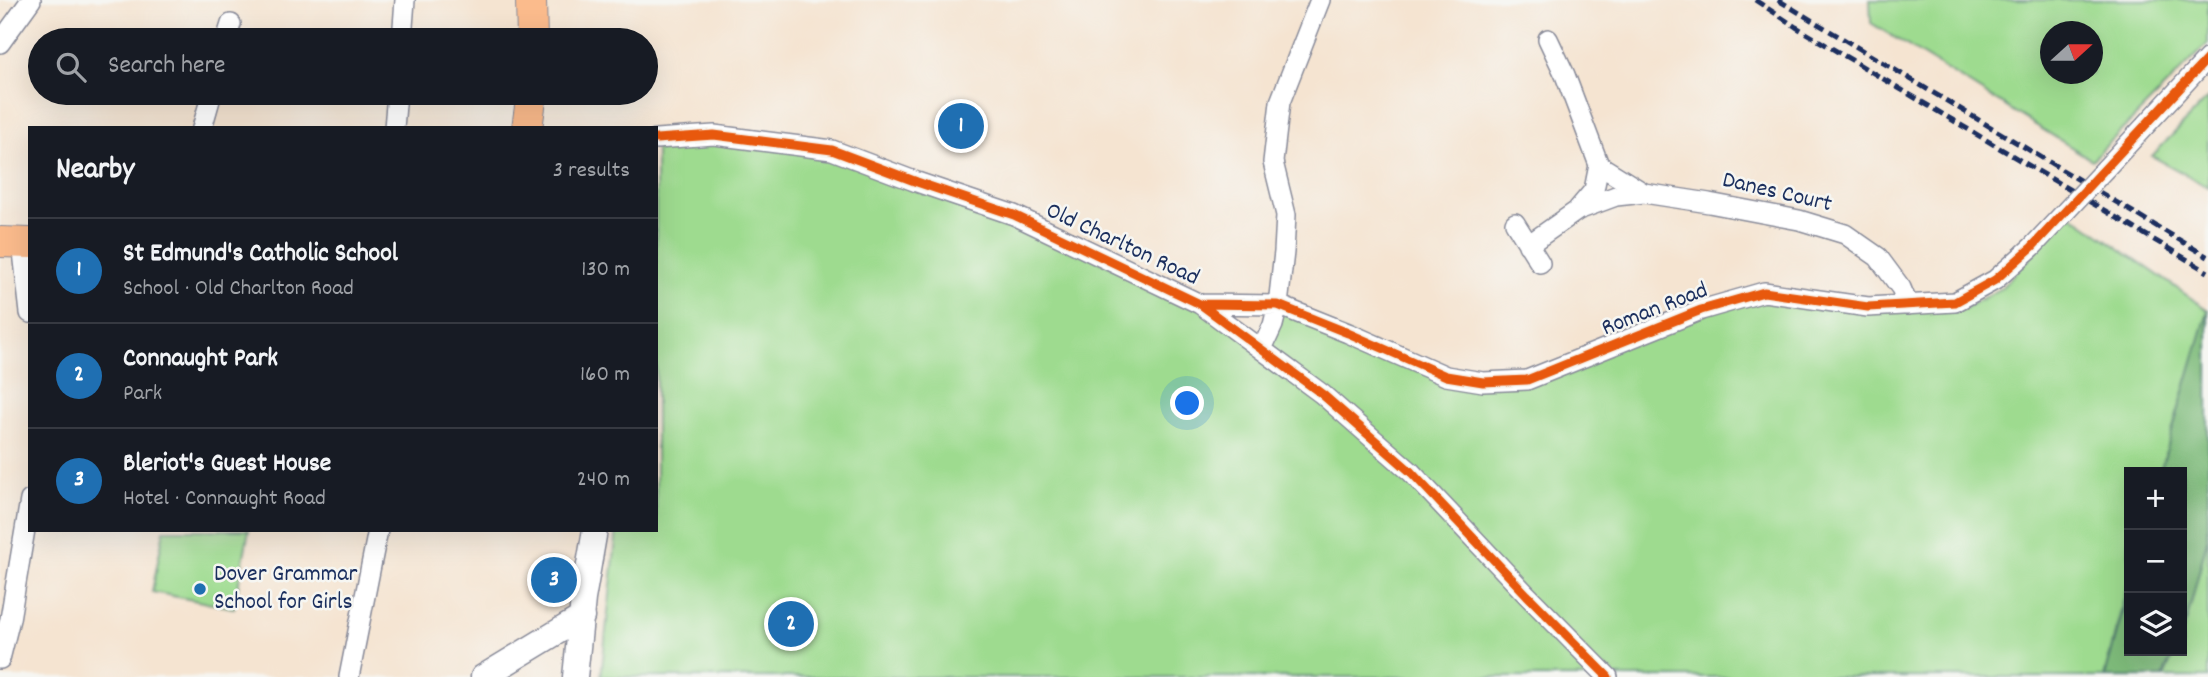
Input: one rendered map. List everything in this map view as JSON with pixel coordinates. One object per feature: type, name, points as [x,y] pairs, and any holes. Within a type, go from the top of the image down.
[{"type":"main road","points":[[531,0],[532,28]]},
{"type":"main road","points":[[527,126],[530,105]]},
{"type":"street","points":[[0,43],[31,0]]},
{"type":"street","points":[[403,28],[405,0]]},
{"type":"street","points":[[1262,349],[1273,325],[1278,305],[1286,215],[1273,162],[1280,102],[1320,0]]},
{"type":"street","points":[[1548,39],[1599,165]]},
{"type":"street","name":"Roman Road","points":[[1200,304],[1278,305],[1446,376],[1483,382],[1527,380],[1701,310],[1764,292],[1868,307],[1955,302],[1995,280],[2032,247],[2208,58]]},
{"type":"street","points":[[203,126],[209,105]]},
{"type":"street","points":[[394,126],[396,105]]},
{"type":"street","name":"Old Charlton Road","points":[[658,139],[714,135],[832,150],[1014,215],[1200,304],[1322,394],[1411,472],[1608,677]]},
{"type":"street","name":"Danes Court","points":[[1578,210],[1594,190],[1599,165],[1644,193]]},
{"type":"street","name":"Danes Court","points":[[1528,245],[1578,210],[1615,196],[1644,193],[1760,212],[1845,234],[1878,257],[1901,288],[1908,305]]},
{"type":"street","points":[[1515,223],[1540,263]]},
{"type":"street","points":[[17,243],[28,302]]},
{"type":"street","points":[[0,659],[10,619],[28,512]]},
{"type":"street","points":[[349,677],[378,532]]},
{"type":"street","points":[[575,677],[595,532]]},
{"type":"street","points":[[483,677],[582,617]]},
{"type":"green space","points":[[1870,0],[2208,0],[2208,44],[2092,160],[1871,23]]},
{"type":"green space","points":[[2208,98],[2208,187],[2152,156]]},
{"type":"green space","points":[[658,133],[832,150],[917,182],[1200,304],[1261,349],[1278,305],[1446,376],[1527,380],[1764,292],[1959,311],[2000,289],[2036,251],[2066,211],[2208,310],[2162,467],[2124,467],[2124,599],[2104,677],[601,677],[617,532],[658,532]]},
{"type":"green space","points":[[2208,311],[2208,536],[2187,618],[2187,467],[2161,467]]},
{"type":"green space","points":[[164,532],[249,532],[234,608],[152,592]]},
{"type":"green space","points":[[2208,536],[2208,677],[2164,677],[2173,656],[2187,656],[2187,620]]},
{"type":"green space","points":[[2124,607],[2124,656],[2172,656],[2163,677],[2105,677]]},
{"type":"railway","points":[[1755,0],[2208,272]]},
{"type":"railway","points":[[1778,0],[2208,257]]},
{"type":"cycle path","points":[[1200,304],[1278,305],[1446,376],[1483,382],[1527,380],[1701,310],[1764,292],[1868,307],[1955,302],[1995,280],[2032,247],[2208,58]]},
{"type":"cycle path","points":[[658,139],[714,135],[832,150],[1014,215],[1200,304],[1322,394],[1411,472],[1608,677]]},
{"type":"place","name":"St Edmund's Catholic School","points":[[961,126]]},
{"type":"place","name":"Bleriot's Guest House","points":[[554,580]]},
{"type":"place","name":"Dover Grammar School for Girls","points":[[200,589]]},
{"type":"place","name":"Connaught Park","points":[[791,624]]}]
